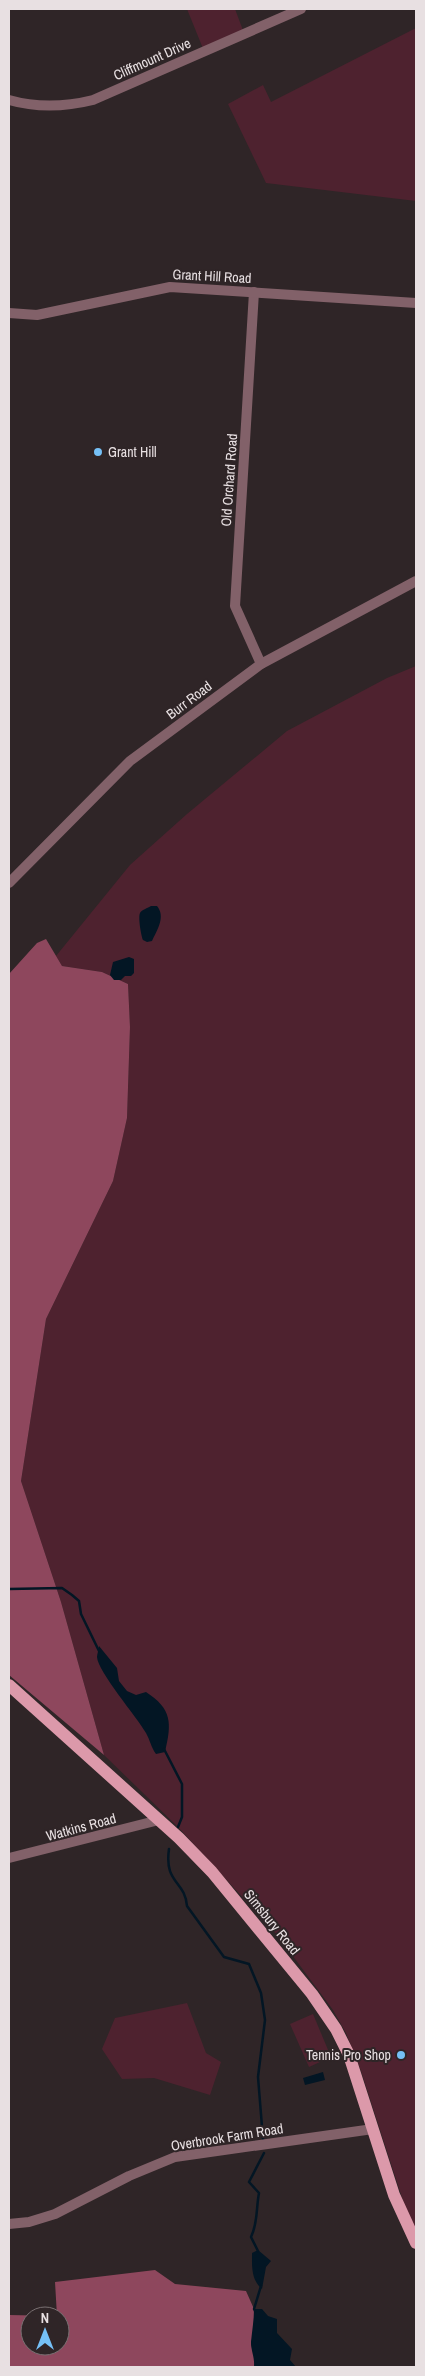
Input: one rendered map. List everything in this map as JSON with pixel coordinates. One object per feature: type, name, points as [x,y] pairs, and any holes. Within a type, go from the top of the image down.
[{"type":"main road","name":"Simsbury Road","points":[[9,1686],[159,1820],[212,1872],[319,2004],[336,2029],[349,2055],[394,2195],[416,2244]]},
{"type":"street","name":"Cliffmount Drive","points":[[9,100],[23,104],[52,106],[93,100],[301,9]]},
{"type":"street","name":"Grant Hill Road","points":[[9,313],[37,315],[170,287],[416,303]]},
{"type":"street","name":"Old Orchard Road","points":[[254,292],[235,606],[261,664]]},
{"type":"street","name":"Burr Road","points":[[9,883],[130,761],[261,664],[416,581]]},
{"type":"street","name":"Watkins Road","points":[[9,1858],[159,1820]]},
{"type":"street","name":"Overbrook Farm Road","points":[[9,2224],[29,2222],[55,2214],[129,2176],[175,2157],[373,2129]]},
{"type":"shaded area","points":[[187,9],[235,9],[244,33],[204,51]]},
{"type":"shaded area","points":[[416,28],[416,201],[266,183],[228,104],[263,85],[271,102]]},
{"type":"shaded area","points":[[416,666],[416,2230],[406,2210],[361,2071],[346,2033],[333,2010],[278,1936],[178,1827],[104,1755],[61,1602],[21,1481],[46,1319],[113,1181],[127,1118],[130,1027],[128,984],[102,972],[62,966],[56,956],[130,865],[187,814],[287,731],[387,678]]},
{"type":"shaded area","points":[[46,939],[62,966],[102,972],[128,984],[130,1027],[127,1118],[113,1181],[46,1319],[21,1481],[61,1602],[104,1755],[9,1675],[9,974],[37,943]]},
{"type":"shaded area","points":[[187,2003],[206,2053],[221,2062],[210,2095],[154,2078],[122,2079],[102,2049],[115,2018]]},
{"type":"shaded area","points":[[313,2014],[331,2057],[309,2067],[290,2024]]},
{"type":"shaded area","points":[[155,2270],[175,2284],[246,2291],[254,2309],[255,2324],[251,2344],[255,2360],[254,2367],[9,2367],[9,2315],[20,2315],[20,2356],[70,2356],[70,2306],[56,2306],[55,2282]]},
{"type":"water","points":[[151,906],[157,906],[160,910],[161,919],[152,941],[147,942],[142,938],[139,915]]},
{"type":"water","points":[[129,957],[134,959],[134,973],[131,976],[125,976],[121,980],[114,980],[110,975],[113,962]]},
{"type":"water","points":[[99,1646],[117,1668],[119,1681],[127,1691],[136,1695],[146,1692],[161,1704],[168,1718],[169,1725],[165,1752],[156,1754],[141,1726],[104,1673],[97,1657]]},
{"type":"water","points":[[323,2072],[325,2080],[305,2085],[303,2078]]},
{"type":"water","points":[[258,2250],[271,2261],[266,2267],[262,2289],[254,2277],[252,2268],[252,2253]]},
{"type":"water","points":[[254,2309],[262,2309],[268,2316],[277,2319],[277,2333],[292,2349],[290,2360],[296,2367],[254,2367],[251,2342]]},
{"type":"waterway","points":[[9,1589],[62,1588],[79,1601],[81,1614],[99,1651]]},
{"type":"waterway","points":[[164,1749],[182,1784],[182,1817],[178,1827]]},
{"type":"waterway","points":[[169,1849],[169,1869],[183,1891],[187,1906],[224,1957],[249,1964],[261,1993],[265,2020],[258,2077],[263,2139]]},
{"type":"waterway","points":[[258,2251],[251,2237],[256,2221],[259,2193],[249,2182],[264,2153]]},
{"type":"waterway","points":[[255,2311],[261,2286]]},
{"type":"place","name":"Grant Hill","points":[[98,452]]},
{"type":"place","name":"Tennis Pro Shop","points":[[401,2055]]}]
